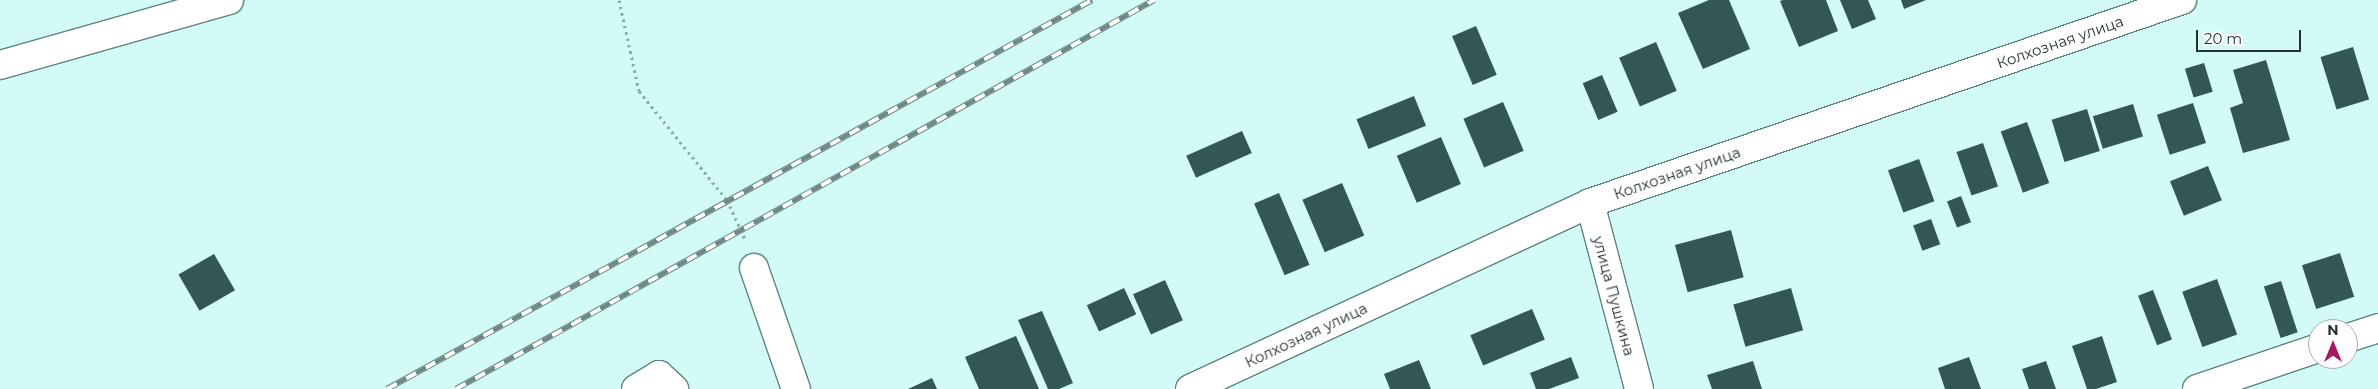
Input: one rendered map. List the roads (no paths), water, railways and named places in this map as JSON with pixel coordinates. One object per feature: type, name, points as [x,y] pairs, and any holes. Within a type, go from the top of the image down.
[{"type":"street","points":[[0,65],[229,0]]},
{"type":"street","name":"Колхозная улица","points":[[1190,389],[1590,203],[2182,0]]},
{"type":"street","name":"улица Пушкина","points":[[1590,203],[1639,389]]},
{"type":"street","points":[[754,268],[796,389]]},
{"type":"street","points":[[2358,335],[2378,328]]},
{"type":"street","points":[[2197,389],[2308,351]]},
{"type":"street","points":[[636,389],[659,375],[674,389]]},
{"type":"railway","points":[[387,389],[1092,0]]},
{"type":"railway","points":[[456,389],[1154,0]]}]
